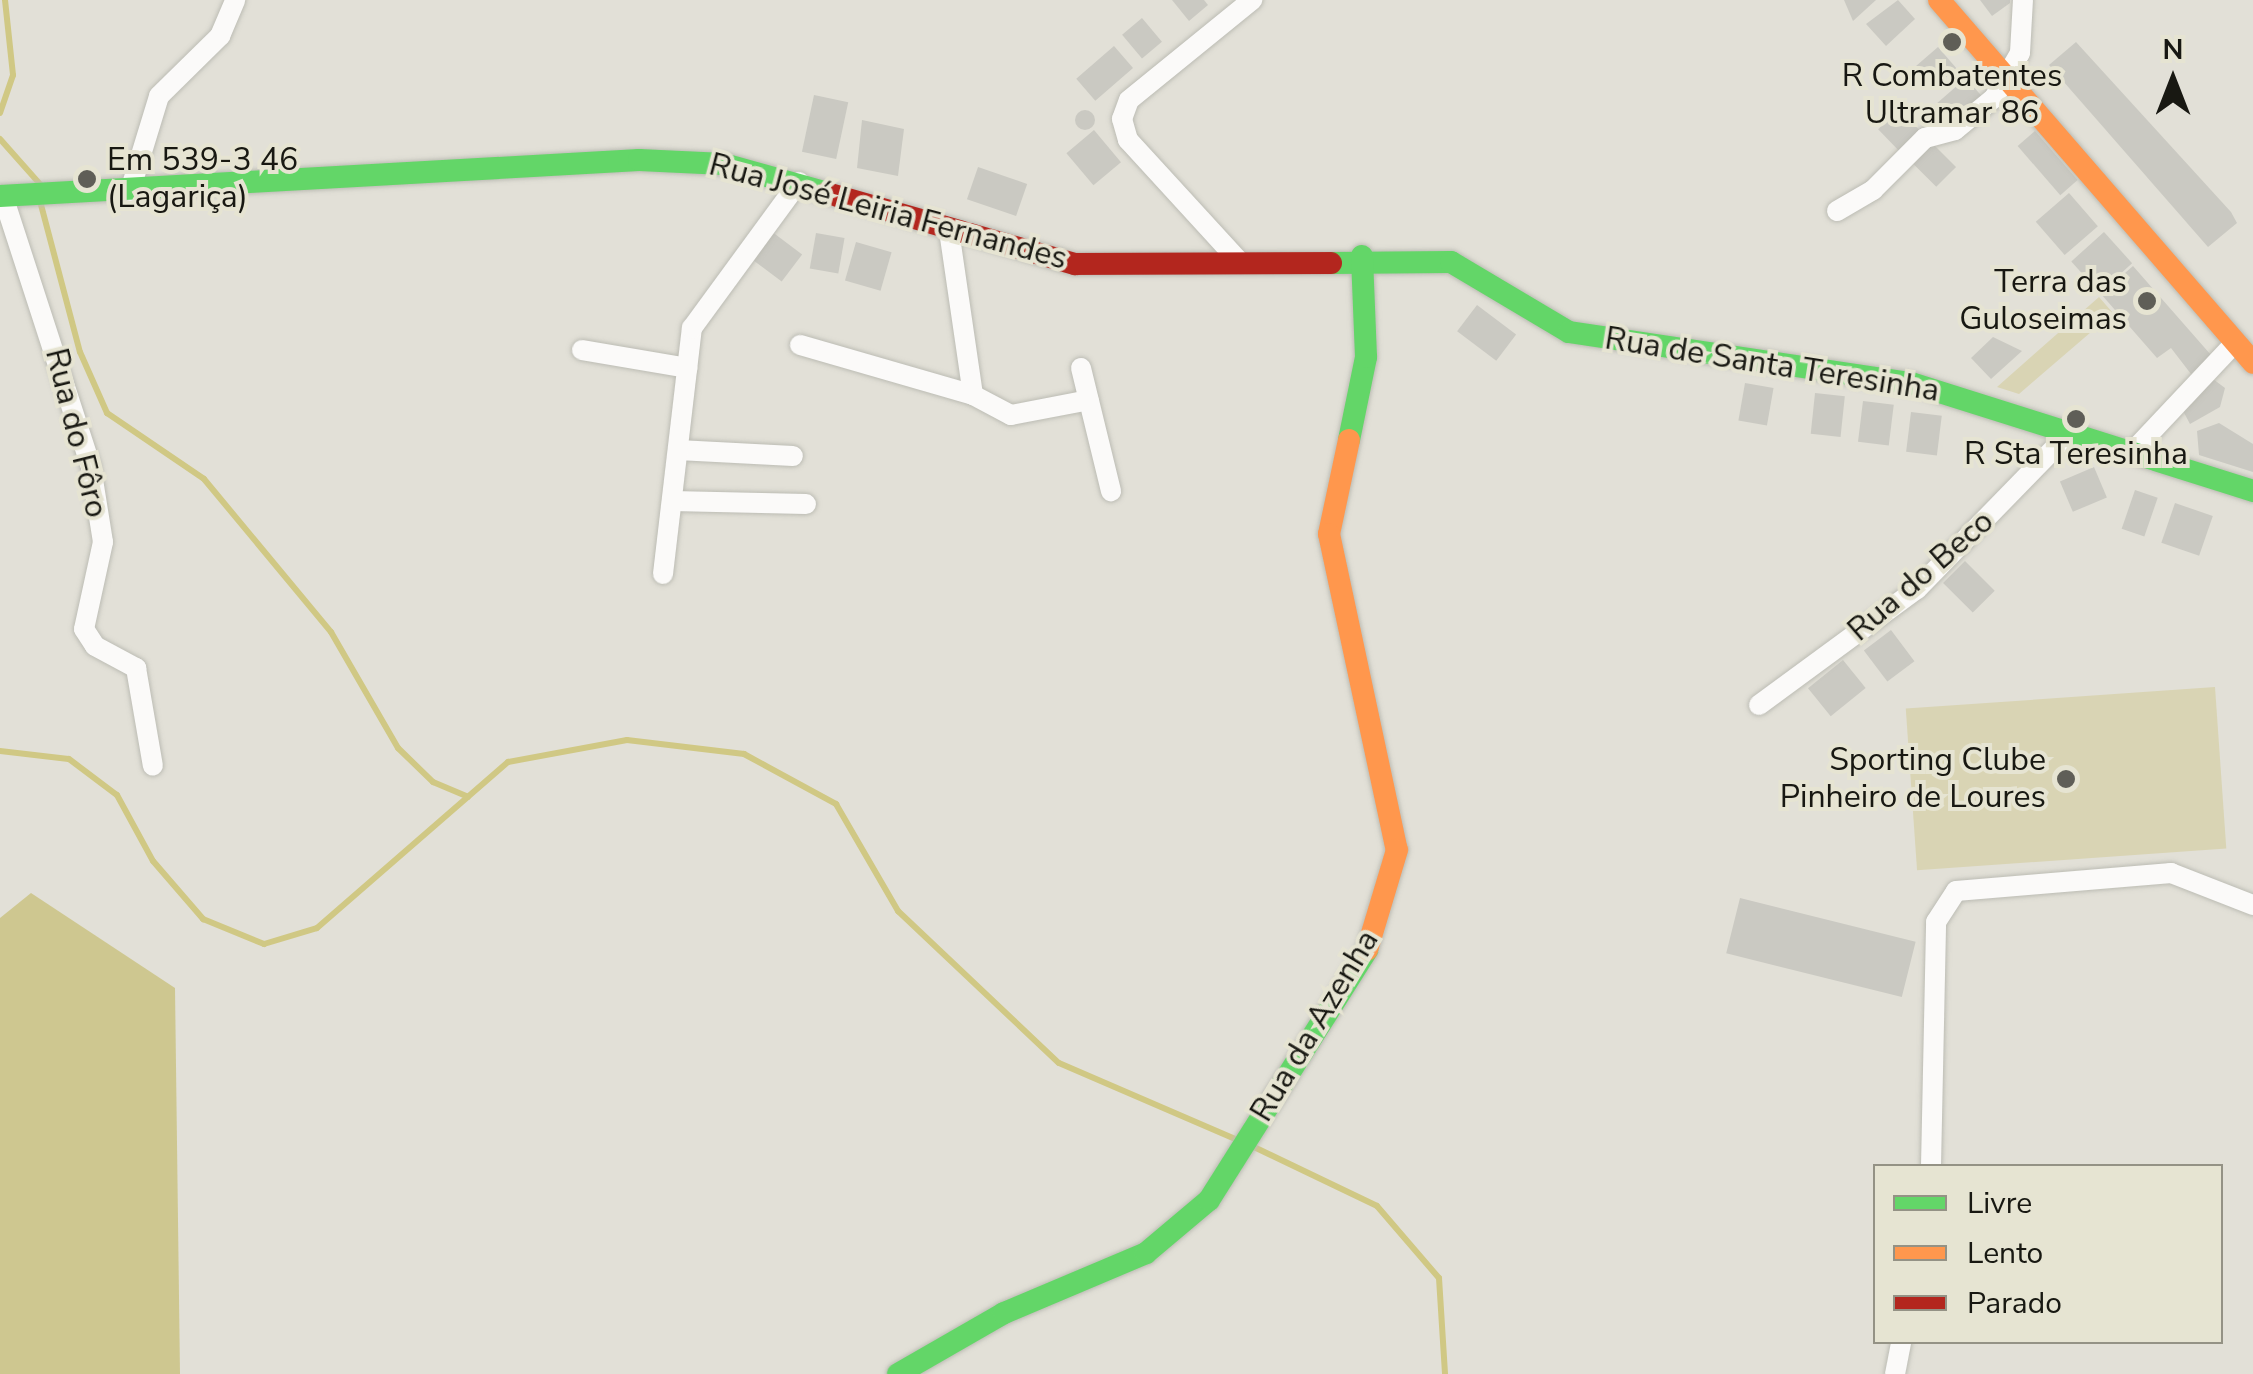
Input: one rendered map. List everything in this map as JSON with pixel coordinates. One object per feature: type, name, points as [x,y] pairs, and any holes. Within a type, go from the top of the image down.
[{"type":"main road","points":[[1939,0],[2253,363]]},
{"type":"main road","name":"Rua José Leiria Fernandes","points":[[8,196],[686,159],[799,182],[949,230],[1075,264],[1362,256],[1475,272]]},
{"type":"main road","name":"Rua da Azenha","points":[[898,1374],[1004,1313],[1146,1253],[1209,1200],[1373,940],[1398,850],[1392,803],[1329,534],[1366,357],[1362,256]]},
{"type":"main road","name":"Rua de Santa Teresinha","points":[[1475,272],[1569,332],[1911,382],[2253,491]]},
{"type":"street","points":[[130,191],[159,96],[220,36],[235,0]]},
{"type":"street","points":[[1238,260],[1128,140],[1122,118],[1129,100],[1252,0]]},
{"type":"street","points":[[1836,211],[1874,190],[1924,138],[1955,130],[2007,80],[2026,25],[2022,0]]},
{"type":"street","points":[[663,574],[692,328],[799,182]]},
{"type":"street","name":"Rua do Fôro","points":[[8,196],[91,467],[103,542],[84,629],[95,646],[136,668],[152,766]]},
{"type":"street","points":[[949,230],[973,395]]},
{"type":"street","points":[[2134,450],[2235,343]]},
{"type":"street","points":[[800,345],[973,395],[1011,415],[1089,400]]},
{"type":"street","points":[[582,350],[687,368]]},
{"type":"street","points":[[1082,368],[1111,490]]},
{"type":"street","name":"Rua do Beco","points":[[1759,705],[1917,588],[2070,432]]},
{"type":"street","points":[[678,450],[793,456]]},
{"type":"street","points":[[672,501],[806,504]]},
{"type":"street","points":[[1931,1164],[1936,922],[1956,890],[2171,873],[2253,905]]},
{"type":"street","points":[[1895,1374],[1901,1344]]},
{"type":"shaded area","points":[[2099,297],[2119,320],[2112,327],[2105,320],[2019,394],[1997,387]]},
{"type":"shaded area","name":"Sporting Clube Pinheiro de Loures","points":[[2215,687],[2226,849],[1917,870],[1906,709]]},
{"type":"shaded area","points":[[31,893],[175,988],[180,1374],[0,1374],[0,918]]},
{"type":"building","points":[[1172,0],[1204,0],[1208,5],[1189,21]]},
{"type":"building","points":[[1844,0],[1876,0],[1853,21]]},
{"type":"building","points":[[1898,0],[1915,19],[1886,46],[1866,24]]},
{"type":"building","points":[[1980,0],[2010,0],[2010,3],[1992,16]]},
{"type":"building","points":[[1142,18],[1162,42],[1142,58],[1122,35]]},
{"type":"building","points":[[2076,42],[2231,212],[2237,223],[2208,247],[2049,65]]},
{"type":"building","points":[[1114,46],[1133,68],[1095,101],[1076,79]]},
{"type":"building","points":[[1938,47],[1956,68],[1933,88],[1915,67]]},
{"type":"building","points":[[1966,78],[1985,100],[1955,126],[1936,104]]},
{"type":"building","points":[[814,95],[848,102],[836,159],[802,152]]},
{"type":"building","points":[[1899,109],[1921,132],[1900,152],[1878,129]]},
{"type":"building","points":[[1085,110],[1095,120],[1085,130],[1075,120]]},
{"type":"building","points":[[862,120],[904,129],[898,176],[857,168]]},
{"type":"building","points":[[1094,130],[1121,162],[1093,185],[1066,153]]},
{"type":"building","points":[[2035,131],[2078,180],[2060,195],[2018,146]]},
{"type":"building","points":[[1932,143],[1956,167],[1936,187],[1912,163]]},
{"type":"building","points":[[978,167],[1027,184],[1016,216],[967,199]]},
{"type":"building","points":[[2069,193],[2098,226],[2065,255],[2036,222]]},
{"type":"building","points":[[771,231],[802,254],[782,282],[751,258]]},
{"type":"building","points":[[2104,232],[2132,263],[2099,293],[2071,261]]},
{"type":"building","points":[[816,233],[845,238],[838,273],[810,268]]},
{"type":"building","points":[[856,242],[892,252],[881,291],[845,280]]},
{"type":"building","points":[[2133,266],[2211,355],[2191,374],[2171,348],[2157,358],[2101,294]]},
{"type":"building","points":[[1477,305],[1516,334],[1496,361],[1457,331]]},
{"type":"building","points":[[1993,337],[2022,351],[1991,379],[1971,358]]},
{"type":"building","points":[[2213,379],[2225,388],[2220,407],[2190,424],[2182,409]]},
{"type":"building","points":[[1745,383],[1774,388],[1767,425],[1738,420]]},
{"type":"building","points":[[1815,393],[1845,396],[1841,437],[1811,434]]},
{"type":"building","points":[[1863,401],[1894,405],[1889,445],[1858,442]]},
{"type":"building","points":[[1911,412],[1942,416],[1937,455],[1906,452]]},
{"type":"building","points":[[2219,423],[2253,444],[2253,472],[2199,455],[2197,431]]},
{"type":"building","points":[[2094,467],[2107,497],[2073,512],[2060,481]]},
{"type":"building","points":[[2135,490],[2158,498],[2144,537],[2122,529]]},
{"type":"building","points":[[2175,503],[2213,516],[2199,556],[2161,543]]},
{"type":"building","points":[[1965,561],[1995,591],[1973,613],[1943,583]]},
{"type":"building","points":[[1891,630],[1914,661],[1887,682],[1864,650]]},
{"type":"building","points":[[1843,660],[1866,688],[1831,716],[1808,688]]},
{"type":"building","points":[[1740,898],[1916,942],[1902,997],[1726,953]]},
{"type":"waterway","points":[[0,113],[13,75],[5,0]]},
{"type":"waterway","points":[[0,139],[40,184]]},
{"type":"waterway","points":[[40,201],[80,352],[107,413],[204,479],[331,632],[398,748],[433,782],[468,797]]},
{"type":"waterway","points":[[0,751],[69,759],[117,795],[153,861],[203,919],[264,944],[317,928],[508,762],[627,740],[744,754],[836,804],[898,911],[1059,1063],[1238,1140]]},
{"type":"waterway","points":[[1254,1147],[1377,1206],[1439,1278],[1445,1374]]},
{"type":"traffic: fast","points":[[0,196],[639,160],[724,164],[827,193]]},
{"type":"traffic: fast","points":[[1349,440],[1366,357],[1362,256]]},
{"type":"traffic: fast","points":[[1331,263],[1451,262],[1569,332],[1911,383],[2253,491]]},
{"type":"traffic: fast","points":[[898,1374],[1004,1313],[1146,1253],[1209,1200],[1367,950]]},
{"type":"traffic: slow","points":[[1939,0],[2253,363]]},
{"type":"traffic: slow","points":[[1349,440],[1329,534],[1397,850],[1367,950]]},
{"type":"traffic: jam","points":[[827,193],[1075,264],[1331,263]]},
{"type":"place","name":"R Combatentes Ultramar 86","points":[[1952,42]]},
{"type":"place","name":"Em 539-3 46 (Lagariça)","points":[[87,179]]},
{"type":"place","name":"Terra das Guloseimas","points":[[2147,301]]},
{"type":"place","name":"R Sta Teresinha","points":[[2076,419]]},
{"type":"place","name":"Sporting Clube Pinheiro de Loures","points":[[2066,779]]}]
